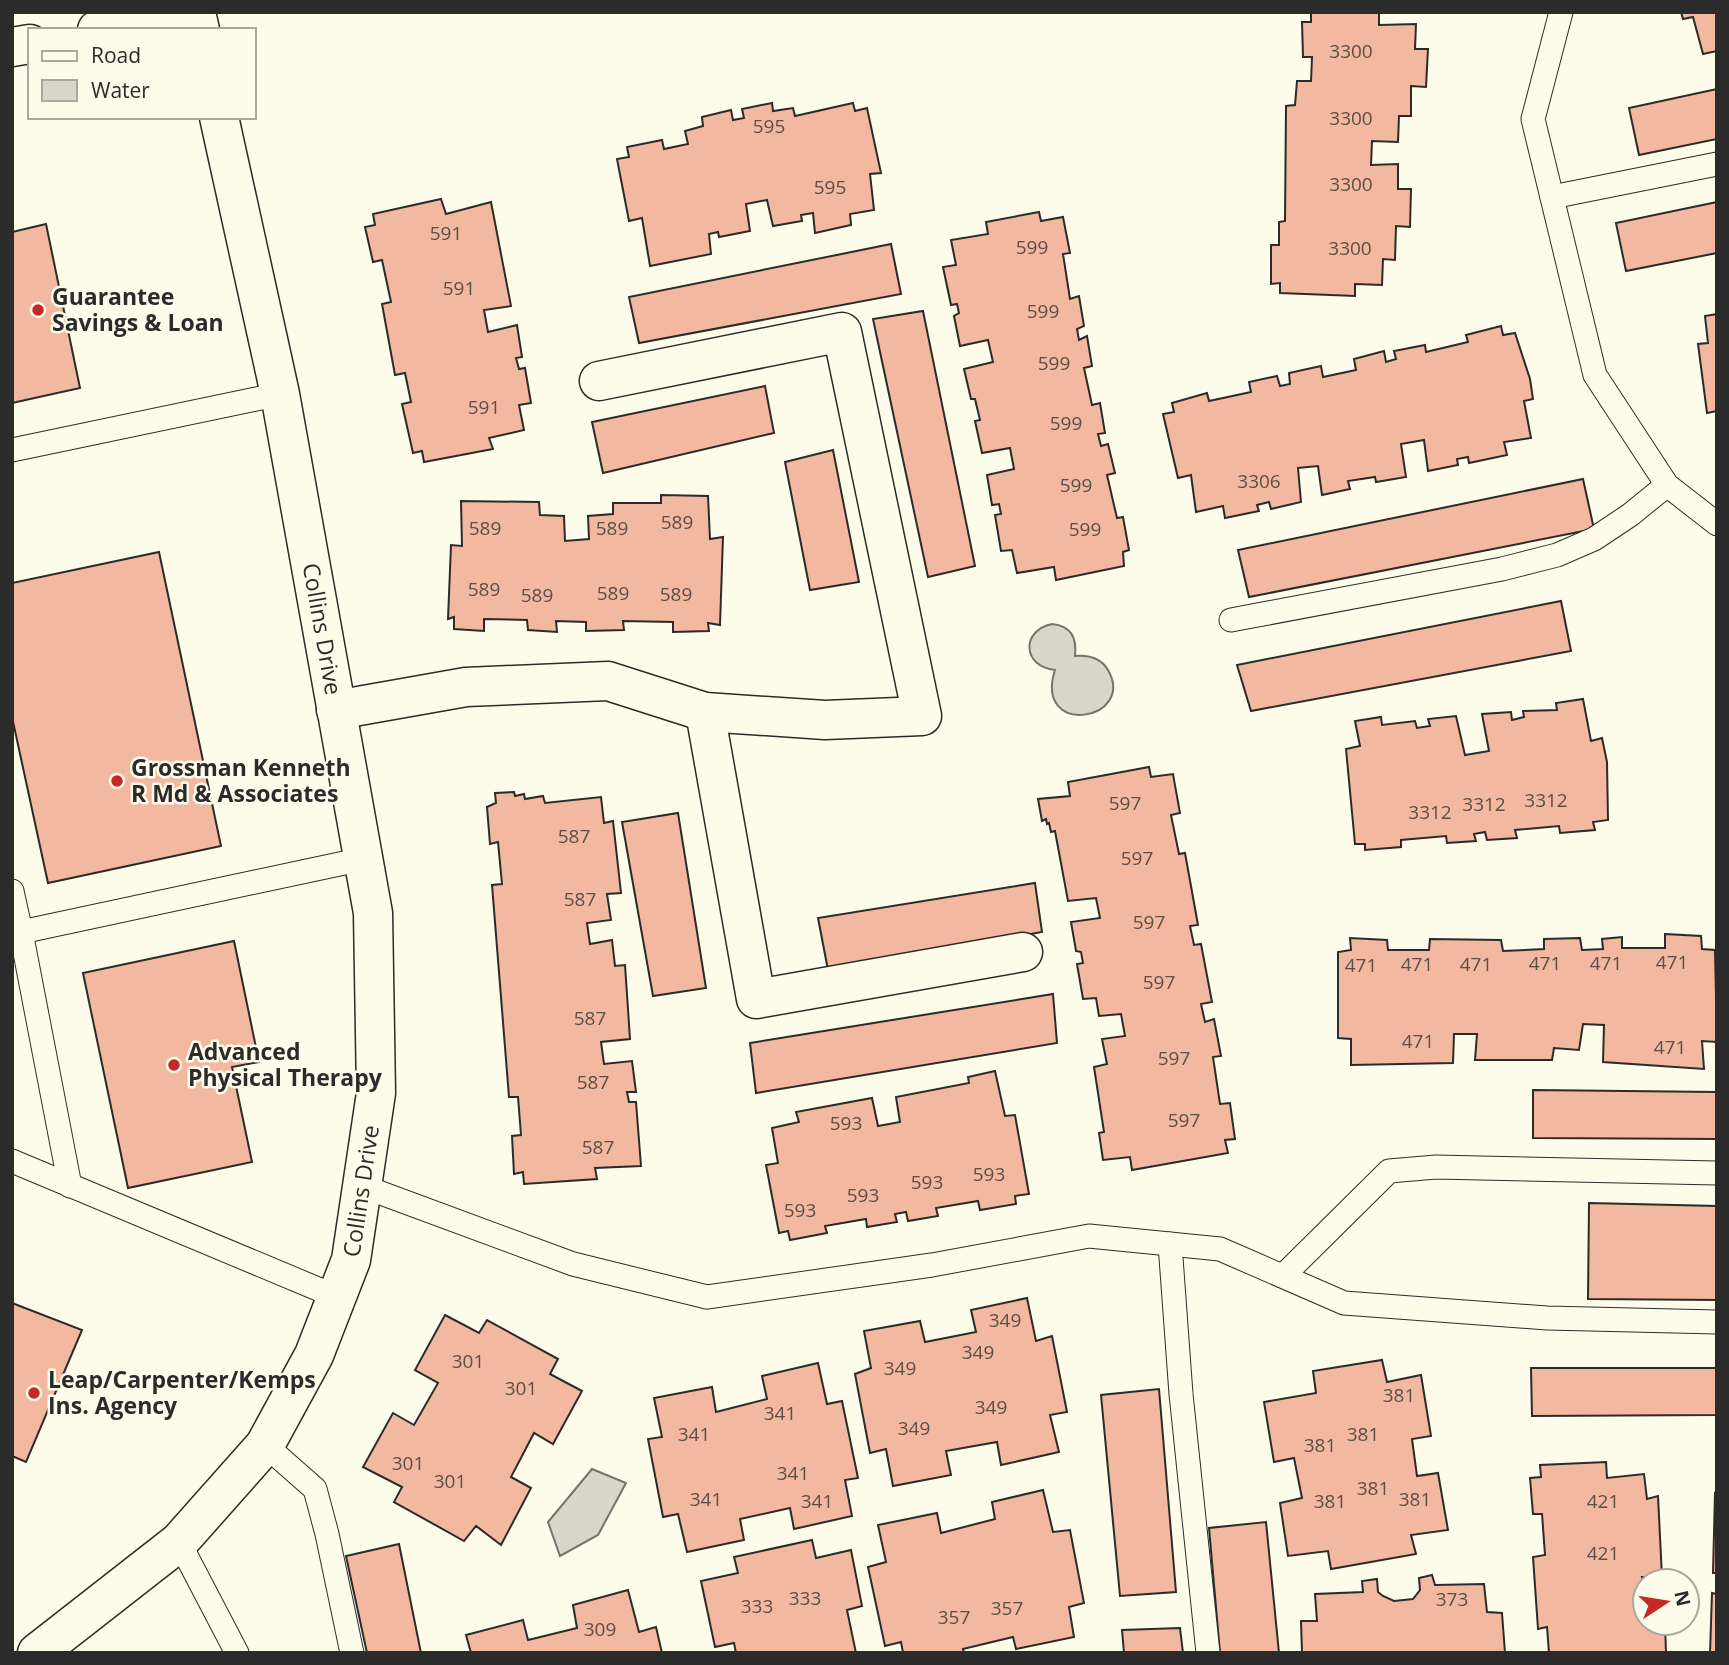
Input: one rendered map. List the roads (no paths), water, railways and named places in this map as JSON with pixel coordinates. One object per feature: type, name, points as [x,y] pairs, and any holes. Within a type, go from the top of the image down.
[{"type":"street","points":[[106,28],[181,12]]},
{"type":"street","name":"Collins Drive","points":[[37,1653],[179,1542],[265,1445],[314,1356],[351,1260],[376,1093],[373,913],[280,394],[219,119]]},
{"type":"street","points":[[337,710],[466,687],[608,681],[705,712],[825,720],[922,716],[842,332],[598,381]]},
{"type":"street","points":[[705,712],[756,999],[1023,952]]},
{"type":"lane","points":[[1560,12],[1533,119],[1595,375],[1667,485],[1717,524]]},
{"type":"lane","points":[[1552,197],[1717,163]]},
{"type":"lane","points":[[12,450],[280,394]]},
{"type":"lane","points":[[1231,620],[1502,569],[1557,555],[1594,539],[1667,485]]},
{"type":"lane","points":[[21,932],[363,859]]},
{"type":"lane","points":[[12,891],[70,1186]]},
{"type":"lane","points":[[12,1161],[337,1297]]},
{"type":"lane","points":[[1283,1276],[1389,1171],[1436,1167],[1717,1173]]},
{"type":"lane","points":[[362,1185],[573,1264],[707,1297],[932,1265],[1089,1236],[1220,1249],[1344,1303],[1547,1318],[1717,1322]]},
{"type":"lane","points":[[1170,1244],[1181,1394],[1208,1653]]},
{"type":"lane","points":[[265,1445],[315,1489],[352,1653]]},
{"type":"lane","points":[[179,1542],[237,1653]]},
{"type":"water","points":[[1052,624],[1064,627],[1074,638],[1075,656],[1094,658],[1108,670],[1113,687],[1109,701],[1098,710],[1084,715],[1070,713],[1058,706],[1052,692],[1055,670],[1037,663],[1030,648],[1034,634]]},
{"type":"water","points":[[592,1469],[626,1483],[598,1535],[560,1556],[548,1522]]},
{"type":"place","name":"Guarantee Savings & Loan","points":[[38,310]]},
{"type":"place","name":"Grossman Kenneth R Md & Associates","points":[[117,781]]},
{"type":"place","name":"Advanced Physical Therapy","points":[[174,1065]]},
{"type":"place","name":"Leap/Carpenter/Kemps Ins. Agency","points":[[34,1393]]}]
